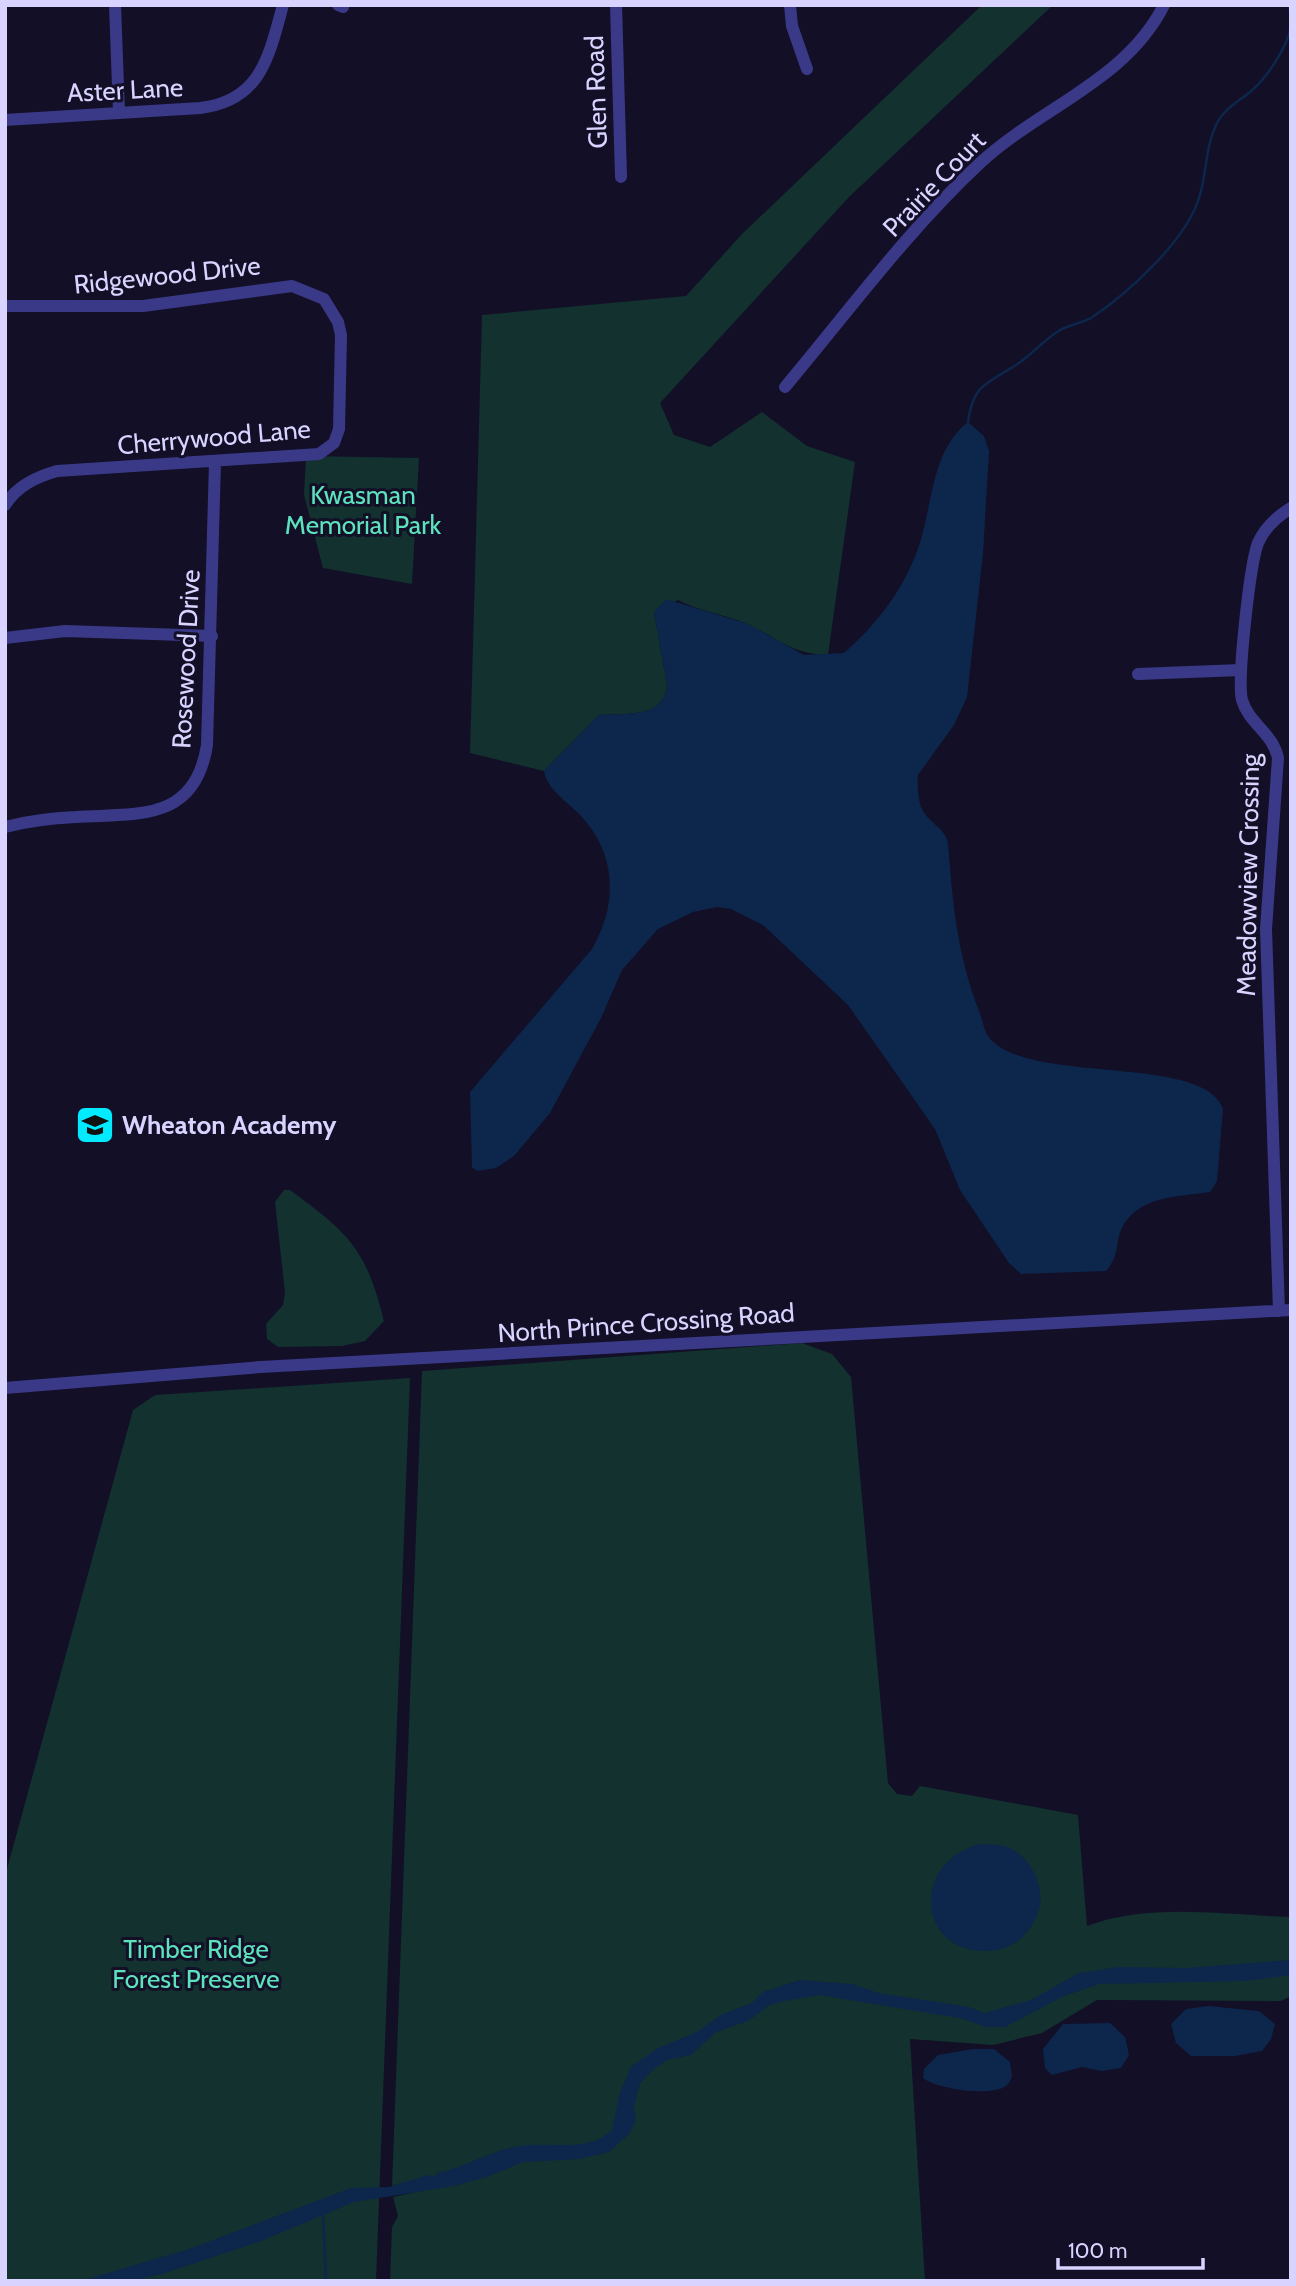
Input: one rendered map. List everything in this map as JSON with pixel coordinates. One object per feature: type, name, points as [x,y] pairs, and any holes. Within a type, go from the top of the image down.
[{"type":"street","points":[[115,5],[119,113]]},
{"type":"street","name":"Aster Lane","points":[[5,120],[211,107],[244,91],[255,82],[266,64],[283,5]]},
{"type":"street","name":"Glen Road","points":[[616,5],[621,177]]},
{"type":"street","points":[[790,5],[792,26],[807,69]]},
{"type":"street","name":"Prairie Court","points":[[785,387],[959,183],[1010,139],[1102,77],[1138,42],[1164,5]]},
{"type":"street","name":"Ridgewood Drive","points":[[5,306],[143,306],[284,286],[306,289],[328,304]]},
{"type":"street","name":"Cherrywood Lane","points":[[5,505],[12,494],[28,482],[57,471],[313,456],[334,443],[339,429],[341,335],[338,321],[328,304]]},
{"type":"street","name":"Rosewood Drive","points":[[5,827],[53,818],[145,814],[164,808],[191,788],[201,770],[207,745],[215,462]]},
{"type":"street","name":"Meadowview Crossing","points":[[1285,1311],[1266,929],[1278,758],[1271,738],[1247,713],[1241,696],[1241,670],[1257,547],[1267,526],[1291,508]]},
{"type":"street","points":[[5,638],[65,631],[212,636]]},
{"type":"street","points":[[1138,674],[1241,670]]},
{"type":"street","name":"North Prince Crossing Road","points":[[5,1388],[261,1367],[1285,1311]]},
{"type":"green space","points":[[982,5],[1053,5],[849,197],[660,403],[674,435],[710,447],[762,412],[807,446],[855,462],[828,655],[795,649],[740,621],[678,600],[654,612],[667,685],[665,696],[659,704],[642,712],[599,715],[544,771],[470,753],[482,315],[686,296],[742,234]]},
{"type":"green space","name":"Kwasman Memorial Park","points":[[306,456],[419,458],[412,584],[323,568],[304,495]]},
{"type":"green space","points":[[284,1190],[290,1190],[327,1219],[353,1245],[362,1260],[384,1321],[365,1341],[342,1346],[278,1347],[267,1339],[266,1324],[283,1305],[285,1293],[275,1202]]},
{"type":"green space","points":[[802,1343],[832,1354],[851,1377],[888,1783],[897,1794],[912,1796],[920,1786],[1078,1815],[1087,1926],[1136,1914],[1162,1912],[1291,1917],[1291,1996],[1281,2001],[1097,2000],[1042,2033],[993,2045],[910,2039],[925,2281],[390,2281],[392,2227],[398,2216],[393,2197],[424,2190],[418,2179],[392,2186],[422,1371]]},
{"type":"green space","name":"Timber Ridge Forest Preserve","points":[[410,1378],[376,2281],[5,2281],[5,1876],[133,1410],[155,1395]]},
{"type":"water","points":[[968,422],[984,436],[989,451],[983,553],[967,697],[954,725],[918,775],[918,784],[923,811],[947,839],[957,929],[972,990],[985,1031],[1007,1051],[1037,1061],[1150,1074],[1184,1081],[1209,1092],[1223,1109],[1217,1181],[1210,1192],[1172,1197],[1137,1210],[1121,1230],[1115,1255],[1106,1271],[1021,1274],[1009,1263],[960,1190],[935,1129],[848,1005],[763,925],[731,909],[717,907],[693,912],[658,929],[622,970],[601,1018],[550,1113],[514,1156],[496,1168],[477,1171],[472,1167],[470,1092],[592,949],[606,915],[610,880],[601,846],[580,815],[549,784],[544,771],[599,715],[642,712],[659,704],[665,696],[667,685],[654,612],[666,599],[748,624],[804,655],[844,653],[876,620],[903,582],[922,538],[939,466],[955,435]]},
{"type":"water","points":[[980,1844],[997,1845],[1016,1851],[1035,1874],[1040,1894],[1038,1913],[1031,1927],[1010,1946],[996,1950],[970,1949],[951,1941],[938,1927],[931,1909],[932,1889],[940,1871],[956,1855]]},
{"type":"water","points":[[1291,1960],[1291,1975],[1245,1981],[1099,1984],[1064,1996],[1005,2027],[986,2027],[960,2018],[819,1995],[784,2001],[768,2006],[748,2021],[716,2032],[691,2055],[667,2060],[655,2068],[640,2083],[634,2106],[636,2120],[630,2133],[609,2152],[579,2159],[523,2162],[487,2177],[454,2186],[354,2202],[261,2241],[165,2273],[132,2281],[81,2281],[192,2248],[351,2188],[389,2187],[428,2175],[435,2177],[437,2173],[520,2146],[591,2142],[612,2130],[620,2092],[631,2067],[658,2048],[697,2032],[721,2015],[752,2003],[763,1992],[800,1980],[852,1984],[879,1993],[969,2007],[985,2013],[1031,2000],[1079,1973],[1119,1967],[1186,1968]]},
{"type":"water","points":[[1208,2006],[1259,2011],[1275,2024],[1271,2039],[1262,2051],[1235,2056],[1191,2056],[1176,2043],[1171,2024],[1186,2009]]},
{"type":"water","points":[[1110,2023],[1125,2037],[1129,2055],[1121,2068],[1102,2071],[1082,2067],[1052,2075],[1045,2068],[1043,2049],[1063,2024]]},
{"type":"water","points":[[973,2049],[994,2049],[1010,2062],[1012,2077],[1007,2085],[988,2091],[964,2090],[923,2078],[924,2069],[938,2055]]},
{"type":"waterway","points":[[1289,5],[1291,18]]},
{"type":"waterway","points":[[968,422],[970,409],[983,386],[1021,361],[1057,332],[1091,318],[1105,308],[1138,281],[1169,249],[1182,232],[1199,198],[1216,125],[1226,111],[1256,87],[1269,71],[1281,53],[1291,26]]},
{"type":"waterway","points":[[323,2215],[326,2281]]},
{"type":"place","name":"Wheaton Academy","points":[[95,1125]]}]
